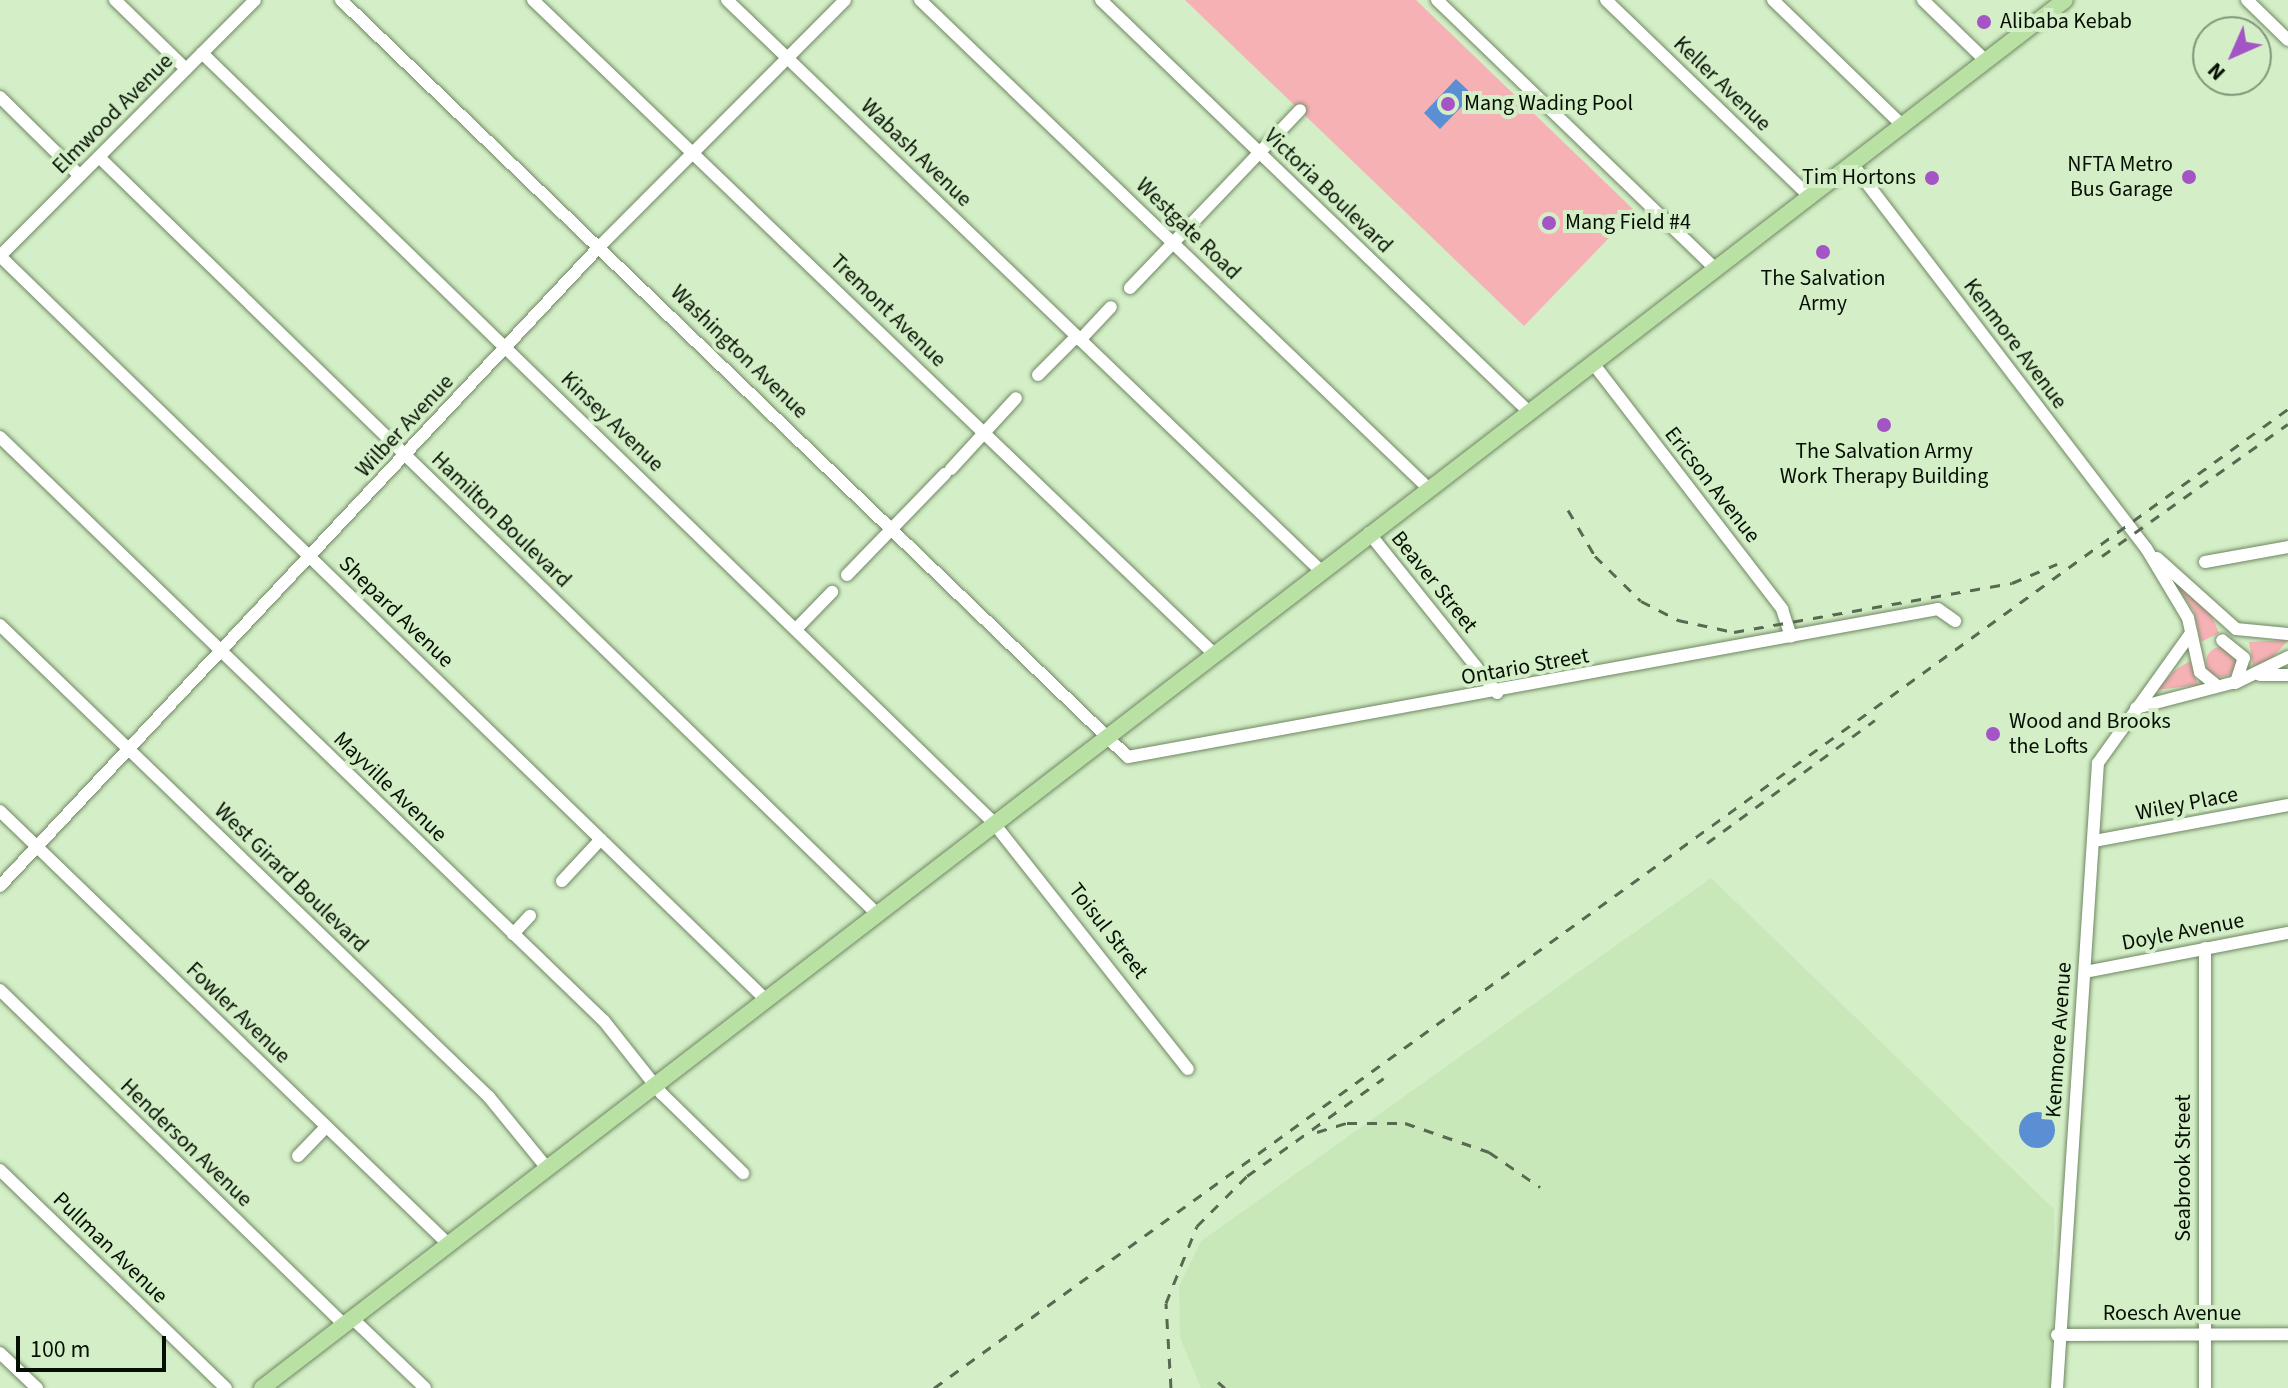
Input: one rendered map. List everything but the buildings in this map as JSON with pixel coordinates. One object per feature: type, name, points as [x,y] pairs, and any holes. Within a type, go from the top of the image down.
[{"type":"main road","points":[[262,1388],[763,997],[2065,0]]},
{"type":"street","points":[[115,0],[186,69]]},
{"type":"street","name":"Elmwood Avenue","points":[[0,256],[255,0]]},
{"type":"street","name":"Washington Avenue","points":[[341,0],[1107,734]]},
{"type":"street","name":"Tremont Avenue","points":[[533,0],[1213,653]]},
{"type":"street","name":"Wabash Avenue","points":[[727,0],[1321,571]]},
{"type":"street","name":"Wilber Avenue","points":[[0,886],[223,654],[310,556],[600,246],[845,0]]},
{"type":"street","name":"Westgate Road","points":[[920,0],[1428,488]]},
{"type":"street","name":"Victoria Boulevard","points":[[1101,0],[1528,411]]},
{"type":"street","points":[[1437,0],[1716,269]]},
{"type":"street","name":"Keller Avenue","points":[[1606,0],[1810,197]]},
{"type":"street","points":[[1773,0],[1903,126]]},
{"type":"street","points":[[1923,0],[1986,61]]},
{"type":"street","points":[[2247,0],[2288,40]]},
{"type":"street","name":"Kinsey Avenue","points":[[202,53],[992,821]]},
{"type":"street","points":[[0,97],[80,176]]},
{"type":"street","points":[[1130,288],[1300,110]]},
{"type":"street","name":"Hamilton Boulevard","points":[[99,157],[875,912]]},
{"type":"street","name":"Kenmore Avenue","points":[[1853,165],[2146,548],[2225,622],[2234,637]]},
{"type":"street","name":"Shepard Avenue","points":[[0,256],[763,997]]},
{"type":"street","points":[[1038,375],[1111,307]]},
{"type":"street","name":"Ericson Avenue","points":[[1592,362],[1782,609],[1791,637]]},
{"type":"street","points":[[847,575],[1016,398]]},
{"type":"street","name":"Mayville Avenue","points":[[0,437],[604,1021],[653,1083],[743,1173]]},
{"type":"street","name":"Beaver Street","points":[[1369,533],[1497,693]]},
{"type":"street","points":[[2205,562],[2288,547]]},
{"type":"street","name":"Kenmore Avenue","points":[[2057,1388],[2057,1335],[2098,763],[2136,708],[2194,650],[2191,633],[2146,548]]},
{"type":"street","points":[[796,629],[832,592]]},
{"type":"street","name":"Ontario Street","points":[[1107,734],[1128,757],[1146,759],[1938,609],[1955,621]]},
{"type":"street","name":"West Girard Boulevard","points":[[0,625],[489,1097],[546,1167]]},
{"type":"street","points":[[2217,686],[2204,679],[2194,650],[2234,637],[2288,634]]},
{"type":"street","points":[[2234,637],[2242,652],[2244,671],[2235,683]]},
{"type":"street","points":[[2136,708],[2260,675],[2288,657]]},
{"type":"street","points":[[2260,675],[2288,675]]},
{"type":"street","name":"Wiley Place","points":[[2094,841],[2288,805]]},
{"type":"street","name":"Fowler Avenue","points":[[0,811],[448,1244]]},
{"type":"street","name":"Toisul Street","points":[[992,821],[1188,1069]]},
{"type":"street","points":[[562,881],[601,839]]},
{"type":"street","points":[[513,934],[530,916]]},
{"type":"street","name":"Doyle Avenue","points":[[2085,972],[2288,933]]},
{"type":"street","name":"Seabrook Street","points":[[2205,948],[2205,1388]]},
{"type":"street","name":"Henderson Avenue","points":[[0,990],[348,1321],[425,1388]]},
{"type":"street","points":[[298,1156],[326,1127]]},
{"type":"street","name":"Pullman Avenue","points":[[0,1170],[226,1388]]},
{"type":"street","name":"Roesch Avenue","points":[[2057,1335],[2288,1334]]},
{"type":"street","points":[[0,1353],[37,1388]]},
{"type":"shaded area","points":[[1185,0],[1416,0],[1635,211],[1524,326]]},
{"type":"shaded area","points":[[2171,579],[2211,614],[2219,633],[2201,642],[2194,611]]},
{"type":"shaded area","points":[[2288,640],[2267,664],[2253,666],[2249,642]]},
{"type":"shaded area","points":[[2221,647],[2232,651],[2236,662],[2232,673],[2221,677],[2210,673],[2206,662],[2210,651]]},
{"type":"shaded area","points":[[2190,661],[2198,685],[2156,690],[2175,670]]},
{"type":"shaded area","points":[[1711,878],[2054,1209],[2052,1388],[1201,1388],[1180,1338],[1179,1286],[1201,1241]]},
{"type":"water","name":"Mang Wading Pool","points":[[1456,79],[1473,95],[1440,129],[1424,113]]},
{"type":"water","points":[[2037,1112],[2050,1117],[2055,1130],[2050,1143],[2037,1148],[2024,1143],[2019,1130],[2024,1117]]},
{"type":"railway","points":[[934,1388],[2288,409]]},
{"type":"railway","points":[[2102,556],[2288,424]]},
{"type":"railway","points":[[1568,510],[1595,556],[1641,601],[1678,620],[1734,632],[2012,583],[2057,564]]},
{"type":"railway","points":[[1707,843],[1875,720]]},
{"type":"railway","points":[[1171,1388],[1166,1303],[1197,1226],[1247,1176],[1384,1078]]},
{"type":"railway","points":[[1317,1132],[1347,1123],[1405,1123],[1489,1152],[1540,1187]]},
{"type":"railway","points":[[1218,1382],[1225,1388]]},
{"type":"place","name":"Alibaba Kebab","points":[[1984,22]]},
{"type":"place","name":"Mang Wading Pool","points":[[1448,104]]},
{"type":"place","name":"NFTA Metro Bus Garage","points":[[2189,177]]},
{"type":"place","name":"Tim Hortons","points":[[1932,178]]},
{"type":"place","name":"Mang Field #4","points":[[1549,223]]},
{"type":"place","name":"The Salvation Army","points":[[1823,252]]},
{"type":"place","name":"The Salvation Army Work Therapy Building","points":[[1884,425]]},
{"type":"place","name":"Wood and Brooks the Lofts","points":[[1993,734]]}]
